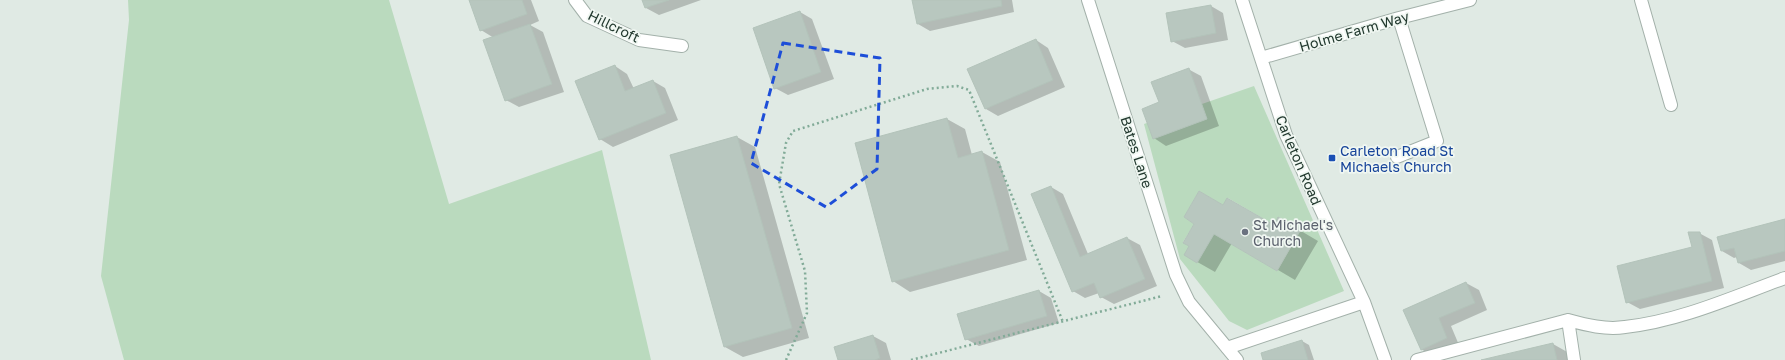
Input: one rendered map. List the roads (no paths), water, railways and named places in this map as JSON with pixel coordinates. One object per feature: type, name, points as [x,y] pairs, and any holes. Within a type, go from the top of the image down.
[{"type":"street","name":"Hillcroft","points":[[575,0],[587,16],[639,40],[682,46]]},
{"type":"street","name":"Bates Lane","points":[[1088,0],[1176,274],[1189,302],[1237,360]]},
{"type":"street","name":"Carleton Road","points":[[1242,0],[1286,135],[1364,302],[1385,360]]},
{"type":"street","name":"Holme Farm Way","points":[[1261,58],[1399,18],[1470,0]]},
{"type":"street","points":[[1641,0],[1671,105]]},
{"type":"street","points":[[1397,157],[1437,141],[1399,18]]},
{"type":"street","points":[[1417,360],[1568,320],[1590,326],[1624,328],[1677,317],[1785,278]]},
{"type":"street","points":[[1228,348],[1364,302]]},
{"type":"street","points":[[1568,320],[1574,360]]},
{"type":"place","name":"Carleton Road St Michaels Church","points":[[1332,158]]},
{"type":"place","name":"St Michael's Church","points":[[1245,232]]}]
